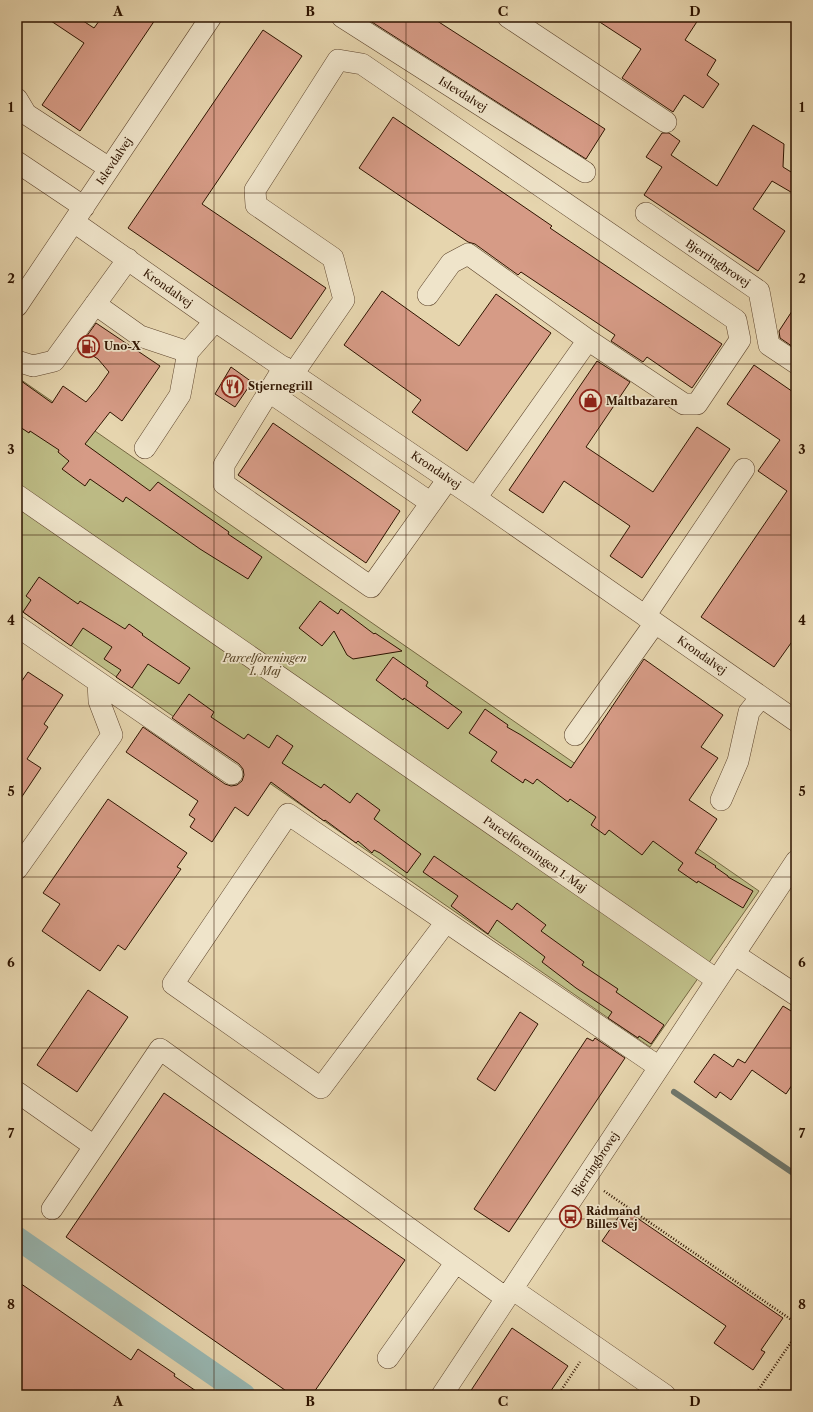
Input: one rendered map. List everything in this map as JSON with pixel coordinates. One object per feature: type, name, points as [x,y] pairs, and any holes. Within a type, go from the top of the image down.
[{"type":"street","name":"Islevdalvej","points":[[17,306],[211,17]]},
{"type":"street","name":"Islevdalvej","points":[[342,17],[585,172]]},
{"type":"street","points":[[508,17],[666,122]]},
{"type":"street","points":[[428,295],[451,263],[468,254],[588,340],[684,404],[697,404],[740,340],[736,320],[362,64],[338,60],[255,190],[256,205],[333,258],[344,300],[288,370],[268,391],[224,465],[224,484],[371,587],[448,479]]},
{"type":"street","points":[[17,99],[26,114],[109,168]]},
{"type":"street","name":"Krondalvej","points":[[17,162],[128,259],[215,321],[476,498],[761,697],[795,719]]},
{"type":"street","name":"Bjerringbrovej","points":[[646,213],[759,291],[770,345],[796,363]]},
{"type":"street","points":[[17,362],[33,366],[54,361],[128,259]]},
{"type":"street","points":[[96,304],[140,336],[188,352]]},
{"type":"street","points":[[145,448],[180,395],[188,352],[215,321]]},
{"type":"street","points":[[476,498],[588,340]]},
{"type":"street","points":[[268,391],[431,502]]},
{"type":"street","points":[[575,735],[744,469]]},
{"type":"street","name":"Parcelforeningen 1. Maj","points":[[17,495],[717,980]]},
{"type":"street","points":[[17,626],[232,774]]},
{"type":"street","points":[[17,870],[112,735],[99,701],[98,682]]},
{"type":"street","points":[[721,800],[738,761],[749,712],[761,697]]},
{"type":"street","points":[[446,922],[322,1088],[173,984],[288,814],[659,1067]]},
{"type":"street","name":"Bjerringbrovej","points":[[442,1395],[796,861]]},
{"type":"street","points":[[734,954],[796,995]]},
{"type":"street","points":[[52,1209],[160,1049],[456,1262],[592,1345],[665,1395]]},
{"type":"street","points":[[17,1093],[94,1146]]},
{"type":"street","points":[[388,1358],[456,1262]]},
{"type":"path","points":[[585,1178],[796,1323]]},
{"type":"path","points":[[755,1395],[796,1335]]},
{"type":"path","points":[[558,1395],[592,1345]]},
{"type":"green space","name":"Parcelforeningen 1. Maj","points":[[17,377],[759,891],[650,1047],[17,608]]},
{"type":"building","points":[[45,17],[77,17],[94,28],[102,17],[157,17],[80,131],[42,105],[84,43]]},
{"type":"building","points":[[364,17],[431,17],[605,129],[586,159]]},
{"type":"building","points":[[592,17],[700,17],[685,40],[716,60],[707,75],[719,84],[703,108],[684,95],[673,112],[622,78],[641,49]]},
{"type":"building","points":[[263,30],[302,56],[202,204],[326,288],[291,339],[128,228]]},
{"type":"building","points":[[393,117],[552,226],[550,228],[722,344],[692,388],[647,357],[643,362],[611,341],[615,335],[521,272],[518,275],[475,244],[468,242],[359,168]]},
{"type":"building","points":[[753,125],[784,144],[783,167],[796,175],[796,195],[772,181],[753,209],[785,231],[758,271],[644,195],[662,167],[646,157],[662,133],[669,133],[680,141],[671,155],[717,186]]},
{"type":"building","points":[[382,291],[459,346],[496,294],[551,333],[467,451],[412,412],[421,400],[344,345]]},
{"type":"building","points":[[796,305],[796,349],[780,338],[779,331]]},
{"type":"building","points":[[96,323],[160,366],[122,421],[110,412],[85,444],[150,491],[158,482],[229,532],[228,534],[262,557],[248,579],[200,549],[126,497],[123,502],[90,479],[85,486],[62,469],[69,461],[58,452],[59,450],[30,431],[29,433],[17,425],[17,378],[52,403],[63,386],[86,402],[97,389],[109,372],[98,359],[79,347]]},
{"type":"building","points":[[597,361],[630,382],[586,447],[653,492],[697,427],[730,449],[642,578],[610,556],[630,526],[564,481],[543,513],[509,490]]},
{"type":"building","points":[[754,365],[796,394],[796,636],[774,667],[701,617],[787,491],[758,471],[780,440],[727,404]]},
{"type":"building","points":[[231,367],[252,382],[235,407],[215,394]]},
{"type":"building","points":[[273,423],[400,511],[366,563],[238,475]]},
{"type":"building","points":[[39,577],[78,604],[80,601],[125,629],[129,624],[143,634],[142,635],[190,668],[179,684],[148,664],[132,688],[116,677],[121,670],[104,659],[112,647],[83,628],[71,646],[23,612],[31,600],[26,596]]},
{"type":"building","points":[[320,601],[338,614],[341,609],[374,634],[375,633],[402,651],[353,659],[347,655],[334,631],[322,646],[299,628]]},
{"type":"building","points":[[393,657],[428,682],[426,686],[462,712],[448,729],[404,698],[403,700],[376,680]]},
{"type":"building","points":[[644,659],[723,715],[701,747],[718,758],[689,800],[717,819],[695,853],[716,866],[715,867],[728,877],[753,891],[743,908],[698,881],[697,883],[678,870],[683,863],[653,841],[642,855],[609,830],[605,835],[591,825],[596,817],[570,799],[568,802],[537,779],[533,784],[525,779],[523,783],[491,761],[497,752],[469,733],[485,709],[508,725],[507,727],[571,768]]},
{"type":"building","points":[[28,672],[63,695],[44,724],[48,727],[27,759],[41,768],[17,804],[17,688]]},
{"type":"building","points":[[189,694],[214,712],[211,717],[244,739],[248,734],[269,748],[277,735],[293,746],[282,763],[321,788],[324,784],[350,803],[357,793],[380,810],[374,819],[421,854],[407,873],[380,853],[374,850],[372,853],[358,841],[356,843],[271,782],[248,816],[235,807],[212,842],[190,827],[195,819],[189,815],[198,801],[126,752],[143,727],[225,784],[231,786],[237,785],[242,781],[244,775],[243,769],[239,764],[172,718]]},
{"type":"building","points":[[108,799],[187,853],[177,867],[181,869],[125,950],[118,945],[100,971],[42,931],[60,904],[43,893]]},
{"type":"building","points":[[434,856],[512,910],[517,903],[546,925],[541,931],[584,962],[582,965],[618,989],[616,992],[664,1025],[651,1044],[639,1036],[638,1038],[608,1018],[612,1012],[576,988],[542,962],[545,957],[497,920],[488,934],[451,906],[458,896],[423,872]]},
{"type":"building","points":[[88,990],[128,1017],[77,1092],[37,1065]]},
{"type":"building","points":[[783,1006],[796,1014],[796,1079],[786,1094],[752,1070],[731,1100],[720,1092],[716,1098],[694,1082],[714,1054],[733,1067],[738,1059],[745,1063]]},
{"type":"building","points":[[520,1012],[538,1024],[495,1091],[477,1079]]},
{"type":"building","points":[[587,1038],[593,1041],[595,1038],[625,1058],[509,1232],[474,1209]]},
{"type":"building","points":[[164,1093],[405,1260],[312,1395],[292,1395],[66,1237]]},
{"type":"building","points":[[624,1209],[783,1318],[761,1350],[765,1352],[753,1370],[714,1343],[726,1326],[602,1241]]},
{"type":"building","points":[[17,1281],[131,1360],[138,1349],[175,1374],[174,1376],[202,1395],[17,1395]]},
{"type":"building","points":[[512,1328],[568,1366],[548,1395],[468,1395]]},
{"type":"waterway","points":[[674,1092],[796,1175]]},
{"type":"waterway","points":[[17,1238],[244,1395]]},
{"type":"place","name":"Uno-X","points":[[89,346]]},
{"type":"place","name":"Stjernegrill","points":[[233,386]]},
{"type":"place","name":"Maltbazaren","points":[[590,401]]},
{"type":"place","name":"Rådmand Billes Vej","points":[[571,1217]]}]
